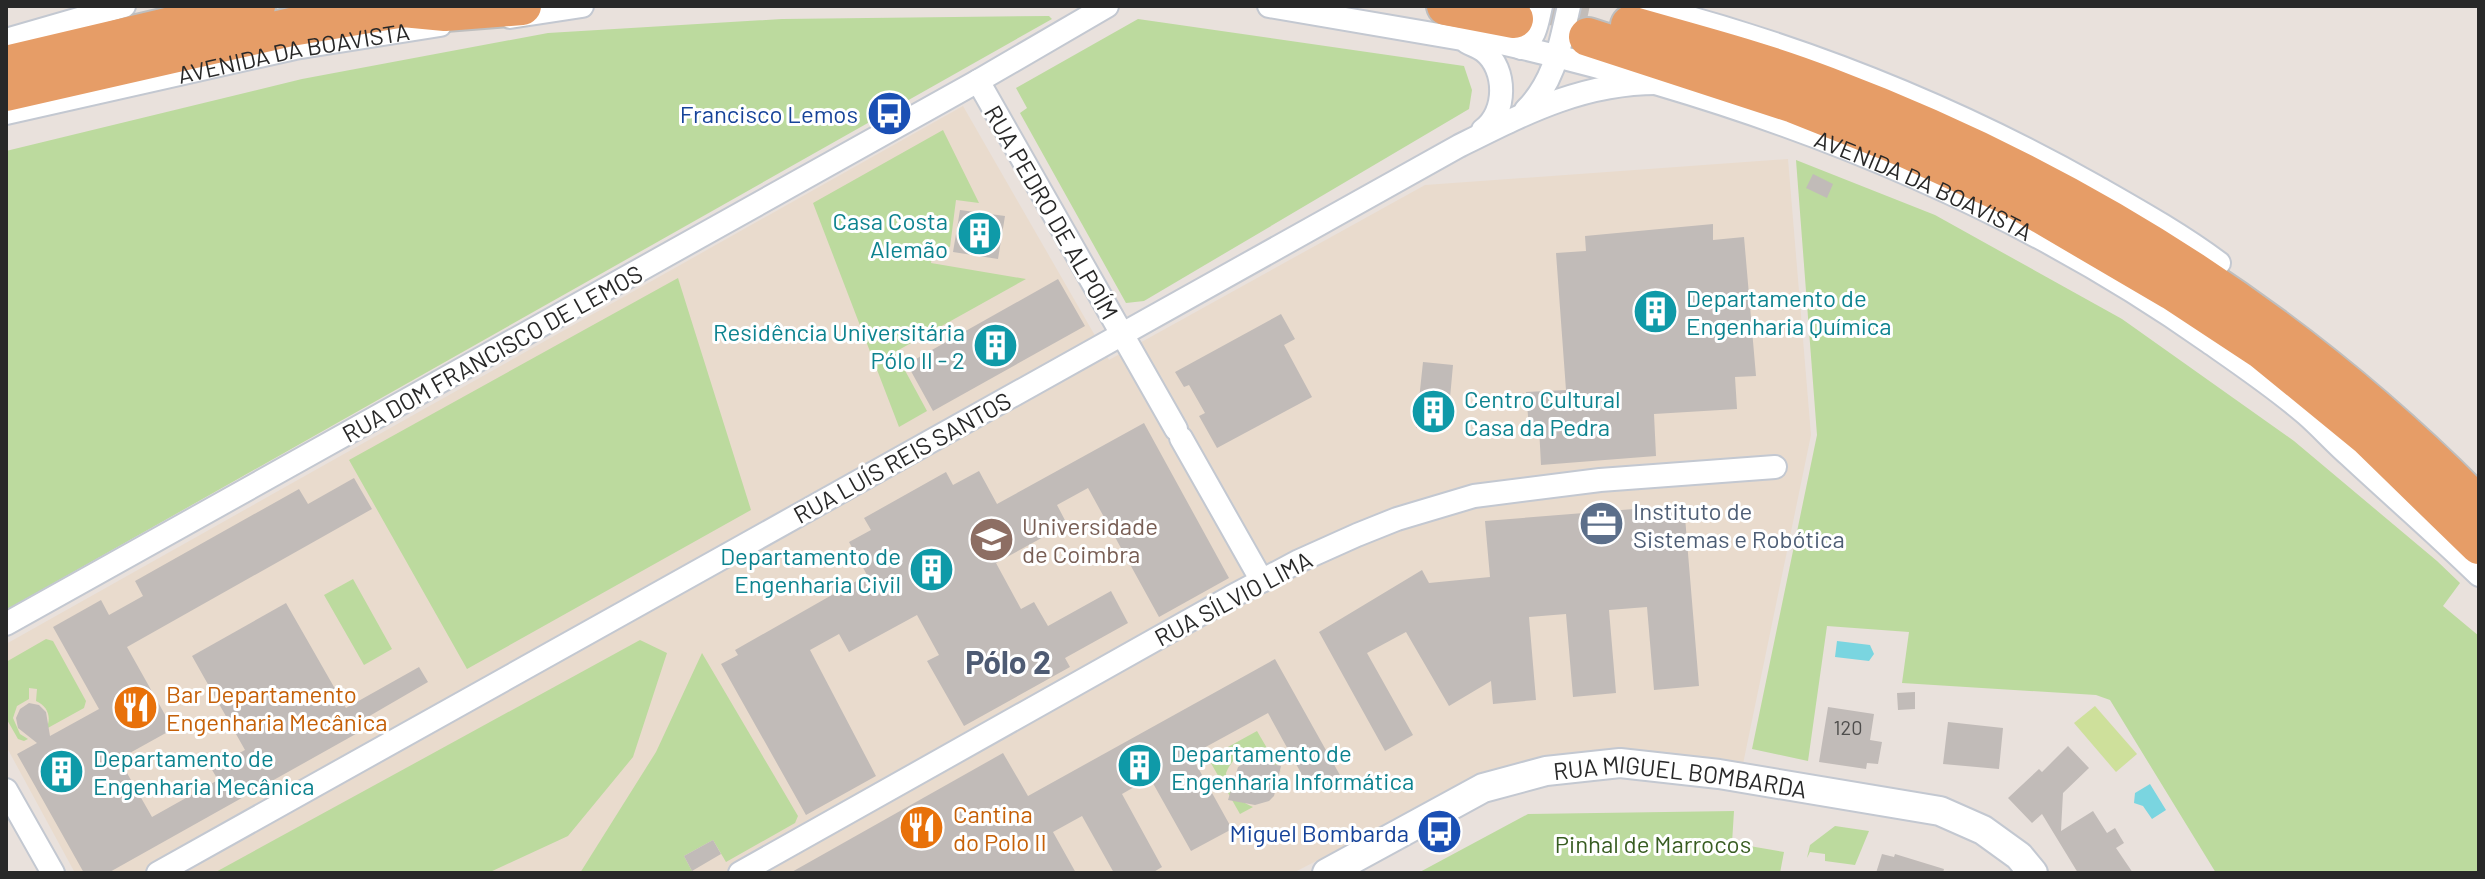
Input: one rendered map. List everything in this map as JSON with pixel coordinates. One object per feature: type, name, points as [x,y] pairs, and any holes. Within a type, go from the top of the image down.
[{"type":"highway","name":"AVENIDA DA BOAVISTA","points":[[6,65],[256,6]]},
{"type":"highway","name":"AVENIDA DA BOAVISTA","points":[[6,92],[291,27],[409,7],[445,12],[522,6]]},
{"type":"highway","name":"AVENIDA DA BOAVISTA","points":[[1454,23],[1525,24]]},
{"type":"highway","name":"AVENIDA DA BOAVISTA","points":[[1577,28],[1720,50],[1809,79],[1912,119],[2054,188],[2133,233],[2290,337],[2386,417],[2479,506]]},
{"type":"highway","name":"AVENIDA DA BOAVISTA","points":[[1577,28],[1794,104],[1902,147],[2013,198],[2172,291],[2263,351],[2367,436],[2479,545]]},
{"type":"highway","points":[[2219,263],[2269,305],[2290,337]]},
{"type":"street","points":[[6,40],[124,6]]},
{"type":"street","name":"AVENIDA DA BOAVISTA","points":[[6,113],[309,46],[405,29],[582,6]]},
{"type":"street","name":"RUA PEDRO DE ALPOÍM","points":[[1107,6],[978,81],[1262,581]]},
{"type":"street","name":"AVENIDA DA BOAVISTA","points":[[1269,6],[1454,23]]},
{"type":"street","points":[[1646,6],[1807,56],[1923,100],[2032,151],[2146,216],[2219,263]]},
{"type":"street","points":[[1454,23],[1486,52],[1497,70],[1501,105],[1491,125],[1459,146]]},
{"type":"street","name":"AVENIDA DA BOAVISTA","points":[[1525,24],[1577,28],[1660,83],[1787,126],[1894,167],[2081,259],[2159,307],[2306,414],[2479,575]]},
{"type":"street","points":[[1523,114],[1549,81],[1577,28]]},
{"type":"street","name":"RUA DOM FRANCISCO DE LEMOS","points":[[6,624],[978,81]]},
{"type":"street","name":"RUA LUÍS REIS SANTOS","points":[[158,873],[1459,146],[1523,114],[1575,93],[1627,83],[1660,83]]},
{"type":"street","name":"RUA SÍLVIO LIMA","points":[[740,873],[1262,581],[1397,519],[1474,496],[1600,480],[1775,467]]},
{"type":"street","name":"RUA MIGUEL BOMBARDA","points":[[1327,873],[1483,788],[1546,771],[1620,763],[1719,774],[1940,811],[1983,830],[2019,856],[2033,873]]},
{"type":"street","points":[[6,790],[53,873]]},
{"type":"shaded area","name":"Universidade de Coimbra","points":[[963,106],[1109,360],[1425,185],[1788,159],[1811,435],[1743,764],[1465,784],[1293,873],[75,873],[6,746],[6,644]]},
{"type":"green space","points":[[1049,16],[1052,19],[6,610],[6,151],[302,79],[548,33],[782,19]]},
{"type":"green space","points":[[1138,19],[1464,66],[1472,90],[1469,109],[1144,301],[1126,303],[1020,113],[1027,108],[1016,88]]},
{"type":"green space","points":[[943,130],[979,203],[956,200],[950,247],[934,245],[931,263],[1026,279],[895,352],[927,411],[899,427],[813,203]]},
{"type":"green space","points":[[1796,160],[1935,215],[2122,319],[2294,441],[2460,583],[2443,606],[2479,636],[2479,873],[2216,873],[2110,700],[2096,695],[1902,683],[1909,632],[1827,626],[1808,761],[1752,749],[1817,435]]},
{"type":"green space","points":[[678,278],[751,510],[467,669],[349,460]]},
{"type":"green space","points":[[353,579],[392,649],[364,665],[324,595]]},
{"type":"green space","points":[[46,639],[53,641],[86,701],[84,708],[46,729],[48,713],[36,701],[37,689],[29,688],[29,699],[17,706],[13,718],[20,734],[28,739],[24,741],[18,739],[6,718],[6,662]]},
{"type":"green space","points":[[640,640],[667,653],[633,757],[568,836],[488,873],[214,873]]},
{"type":"green space","points":[[702,653],[798,816],[795,823],[726,862],[713,840],[684,856],[693,873],[580,873],[656,752]]},
{"type":"green space","points":[[2095,706],[2137,754],[2116,772],[2074,723]]},
{"type":"green space","points":[[1257,731],[1281,772],[1268,758],[1255,752],[1243,754],[1233,761],[1226,773],[1228,786],[1237,798],[1253,807],[1240,814],[1208,758]]},
{"type":"green space","name":"Pinhal de Marrocos","points":[[1734,811],[1732,843],[1784,852],[1780,873],[1418,873],[1528,814]]},
{"type":"green space","points":[[1835,826],[1869,831],[1855,865],[1825,861],[1825,854],[1810,852],[1807,858],[1810,845]]},
{"type":"water","points":[[1837,641],[1870,645],[1874,654],[1869,661],[1835,657]]},
{"type":"water","points":[[2150,784],[2166,810],[2152,819],[2143,806],[2134,803],[2135,793]]},
{"type":"building","points":[[1813,174],[1833,184],[1827,198],[1806,188]]},
{"type":"building","name":"Casa Costa Alemão","points":[[960,210],[1005,216],[998,259],[953,252]]},
{"type":"building","name":"Departamento de Engenharia Química","points":[[1713,224],[1713,240],[1744,237],[1756,376],[1735,377],[1737,409],[1654,414],[1656,456],[1541,465],[1539,427],[1529,428],[1526,392],[1566,390],[1556,253],[1586,251],[1585,236]]},
{"type":"building","name":"Residência Universitária Pólo II - 2","points":[[1058,279],[1085,326],[933,411],[907,364]]},
{"type":"building","points":[[1281,314],[1295,339],[1284,345],[1312,397],[1217,448],[1199,416],[1205,413],[1189,385],[1184,387],[1175,372]]},
{"type":"building","name":"Centro Cultural Casa da Pedra","points":[[1423,362],[1453,365],[1447,431],[1416,428]]},
{"type":"building","name":"Departamento de Engenharia Civil","points":[[1144,423],[1229,578],[1159,617],[1088,488],[1057,505],[1067,524],[996,563],[1021,609],[1034,602],[1048,626],[1111,591],[1128,623],[1065,658],[1070,667],[964,726],[927,661],[939,655],[917,615],[849,652],[839,634],[810,650],[876,776],[806,815],[721,664],[738,655],[735,650],[867,575],[849,542],[871,530],[864,518],[946,472],[953,485],[979,471],[997,504]]},
{"type":"building","points":[[354,478],[372,509],[127,647],[173,729],[119,759],[152,817],[218,780],[211,768],[245,750],[192,656],[286,603],[346,708],[419,667],[428,682],[366,718],[370,726],[108,873],[84,873],[17,754],[37,743],[18,728],[16,718],[20,709],[29,703],[39,705],[46,712],[50,736],[99,709],[53,627],[101,600],[109,615],[143,596],[135,581],[299,489],[308,504]]},
{"type":"building","points":[[1684,505],[1699,686],[1654,690],[1647,607],[1609,610],[1616,693],[1573,697],[1566,614],[1529,617],[1536,700],[1493,704],[1491,681],[1449,706],[1406,632],[1367,653],[1413,735],[1385,751],[1319,632],[1422,570],[1429,583],[1490,577],[1485,521]]},
{"type":"building","name":"Departamento de Engenharia Informática","points":[[1275,659],[1341,777],[1312,793],[1268,713],[1191,755],[1232,829],[1191,851],[1150,778],[1122,794],[1162,867],[1152,873],[1114,873],[1082,816],[1053,832],[1076,873],[790,873],[1003,753],[1028,796]]},
{"type":"building","points":[[1915,692],[1915,709],[1898,710],[1897,693]]},
{"type":"building","points":[[1828,707],[1874,714],[1870,740],[1882,742],[1878,764],[1867,763],[1866,769],[1819,762]]},
{"type":"building","points":[[1948,722],[2003,728],[1999,769],[1943,764]]},
{"type":"building","points":[[2068,746],[2089,768],[2063,793],[2061,831],[2093,811],[2107,833],[2115,828],[2124,843],[2116,848],[2133,873],[2078,873],[2042,814],[2032,823],[2008,798],[2039,769],[2042,772]]},
{"type":"building","points":[[1251,759],[1281,766],[1274,796],[1255,805],[1228,800],[1238,767]]},
{"type":"building","points":[[713,840],[721,854],[692,871],[684,856]]},
{"type":"building","points":[[1882,854],[1894,857],[1895,854],[1944,869],[1943,873],[1876,873]]},
{"type":"tunnel","points":[[1551,6],[1593,15]]},
{"type":"place","name":"Francisco Lemos","points":[[889,113]]},
{"type":"place","name":"Casa Costa Alemão","points":[[979,234]]},
{"type":"place","name":"Departamento de Engenharia Química","points":[[1655,311]]},
{"type":"place","name":"Residência Universitária Pólo II - 2","points":[[996,345]]},
{"type":"place","name":"Centro Cultural Casa da Pedra","points":[[1433,412]]},
{"type":"place","name":"Instituto de Sistemas e Robótica","points":[[1602,524]]},
{"type":"place","name":"Universidade de Coimbra","points":[[991,539]]},
{"type":"place","name":"Departamento de Engenharia Civil","points":[[932,569]]},
{"type":"place","name":"Bar Departamento Engenharia Mecânica","points":[[135,707]]},
{"type":"place","name":"Departamento de Engenharia Informática","points":[[1140,766]]},
{"type":"place","name":"Departamento de Engenharia Mecânica","points":[[62,771]]},
{"type":"place","name":"Cantina do Polo II","points":[[922,827]]},
{"type":"place","name":"Miguel Bombarda","points":[[1440,832]]},
{"type":"district","name":"Pólo 2","points":[[1008,661]]}]
